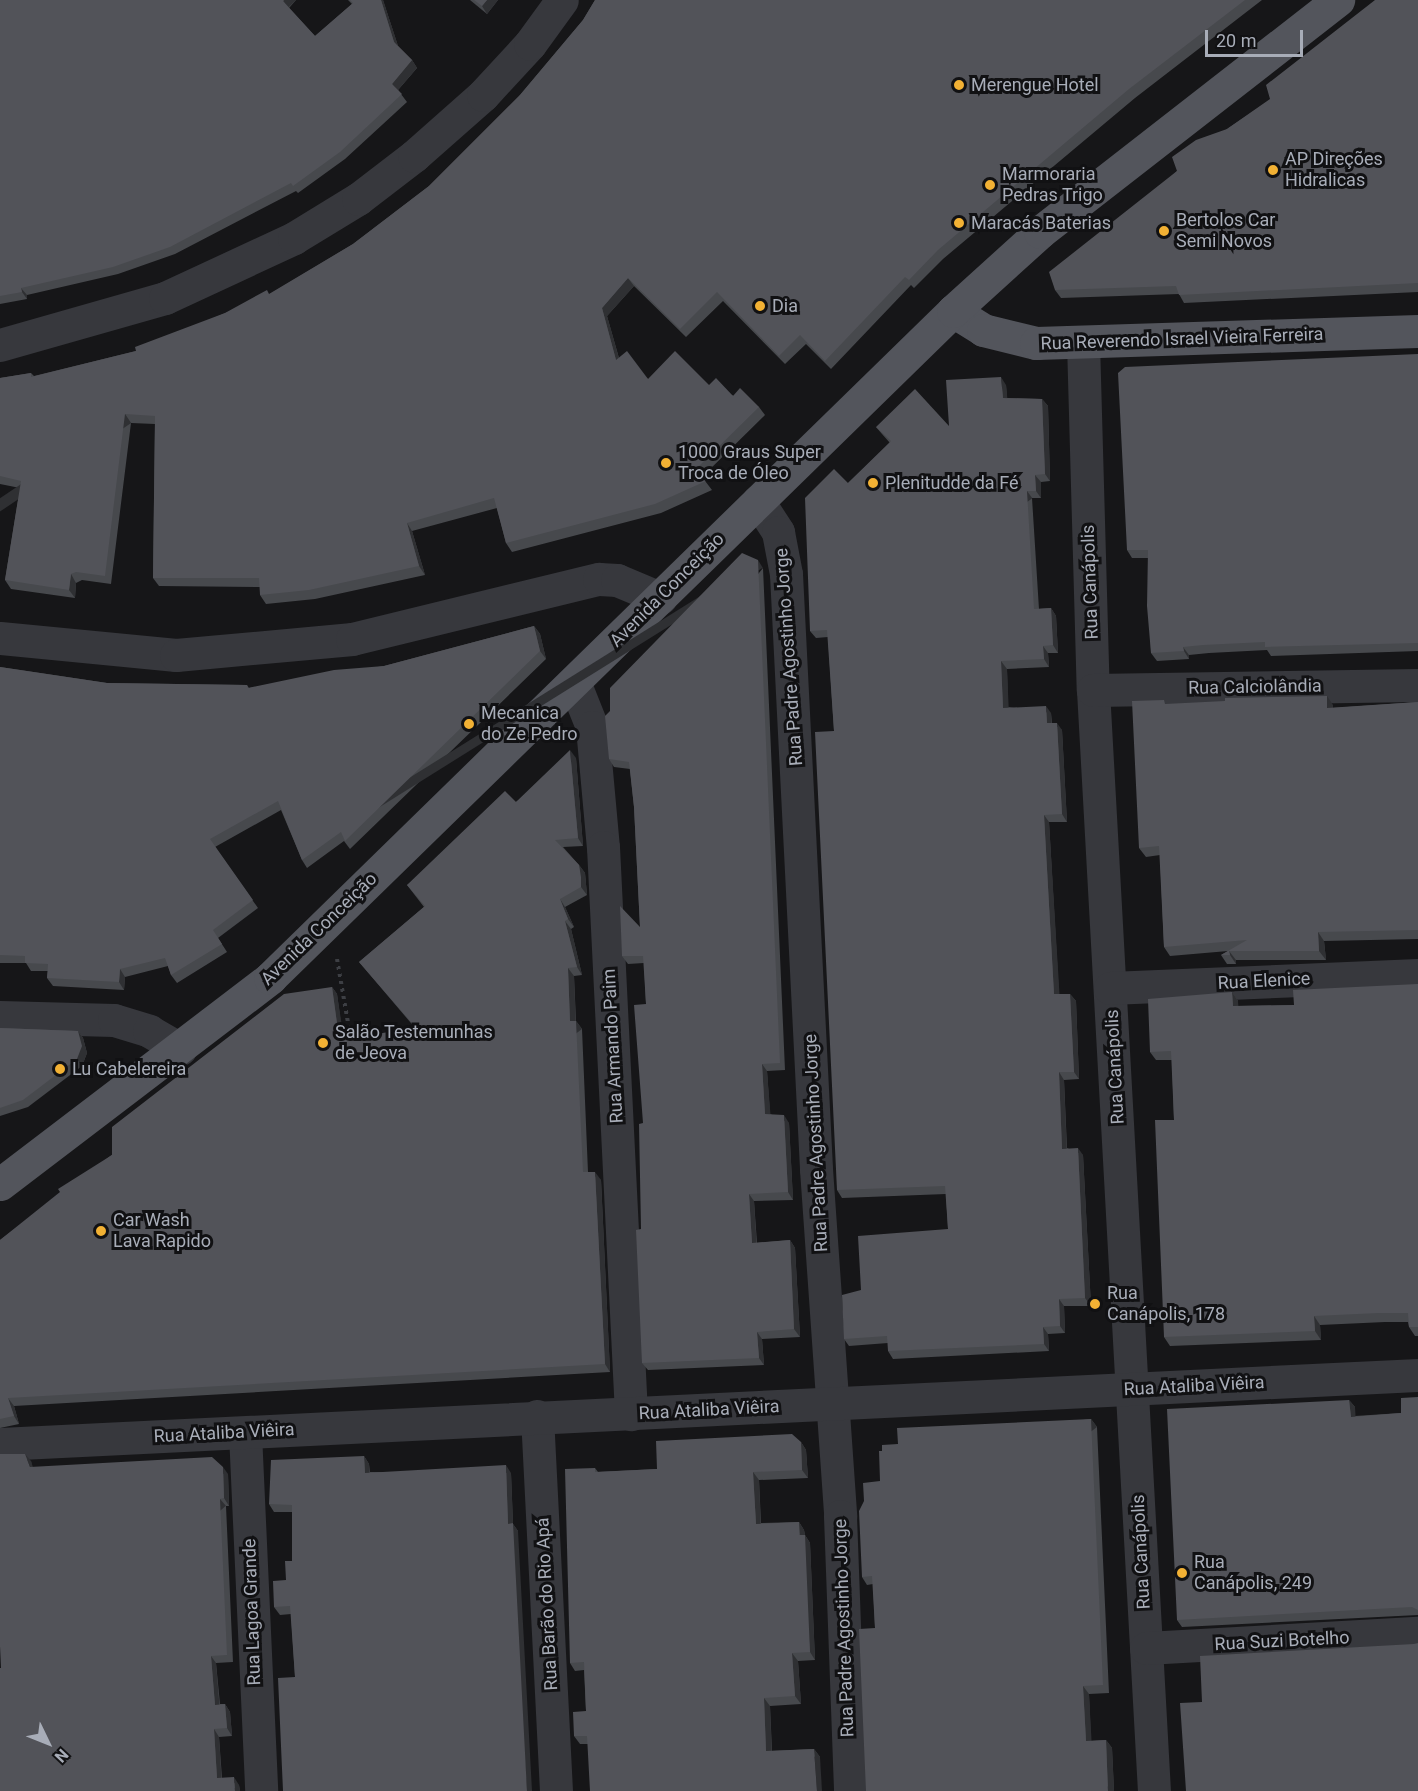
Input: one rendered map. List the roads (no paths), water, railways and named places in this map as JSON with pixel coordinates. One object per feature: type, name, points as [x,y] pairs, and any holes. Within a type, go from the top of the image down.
[{"type":"main road","name":"Avenida Conceição","points":[[0,1184],[180,1049],[270,978],[953,311],[1046,227],[1338,0]]},
{"type":"main road","name":"Rua Reverendo Israel Vieira Ferreira","points":[[953,311],[983,330],[1013,340],[1083,342],[1418,331]]},
{"type":"street","points":[[0,345],[165,298],[264,254],[339,211],[414,156],[483,94],[530,44],[562,0]]},
{"type":"street","name":"Rua Canápolis","points":[[1083,342],[1093,690],[1154,1791]]},
{"type":"street","name":"Rua Padre Agostinho Jorge","points":[[758,501],[778,532],[784,555],[832,1404],[850,1791]]},
{"type":"street","points":[[0,638],[176,655],[352,639],[599,579],[617,580],[660,598]]},
{"type":"street","name":"Rua Armando Paim","points":[[574,682],[592,727],[603,847],[631,1414]]},
{"type":"street","name":"Rua Calciolândia","points":[[1093,690],[1418,685]]},
{"type":"street","name":"Rua Elenice","points":[[1110,988],[1418,975]]},
{"type":"street","points":[[0,1017],[114,1020],[149,1031],[180,1049]]},
{"type":"street","name":"Rua Ataliba Viêira","points":[[0,1444],[537,1416],[631,1414],[1418,1376]]},
{"type":"street","name":"Rua Barão do Rio Apá","points":[[537,1416],[556,1791]]},
{"type":"street","name":"Rua Lagoa Grande","points":[[245,1433],[261,1791]]},
{"type":"street","name":"Rua Suzi Botelho","points":[[1146,1648],[1418,1633]]},
{"type":"place","name":"Merengue Hotel","points":[[959,85]]},
{"type":"place","name":"AP Direções Hidralicas","points":[[1273,170]]},
{"type":"place","name":"Marmoraria Pedras Trigo","points":[[990,185]]},
{"type":"place","name":"Maracás Baterias","points":[[959,223]]},
{"type":"place","name":"Bertolos Car Semi Novos","points":[[1164,231]]},
{"type":"place","name":"Dia","points":[[760,306]]},
{"type":"place","name":"1000 Graus Super Troca de Óleo","points":[[666,463]]},
{"type":"place","name":"Plenitudde da Fé","points":[[873,483]]},
{"type":"place","name":"Mecanica do Ze Pedro","points":[[469,724]]},
{"type":"place","name":"Salão Testemunhas de Jeova","points":[[323,1043]]},
{"type":"place","name":"Lu Cabelereira","points":[[60,1069]]},
{"type":"place","name":"Car Wash Lava Rapido","points":[[101,1231]]},
{"type":"place","name":"Rua Canápolis, 178","points":[[1095,1304]]},
{"type":"place","name":"Rua Canápolis, 249","points":[[1182,1573]]}]
